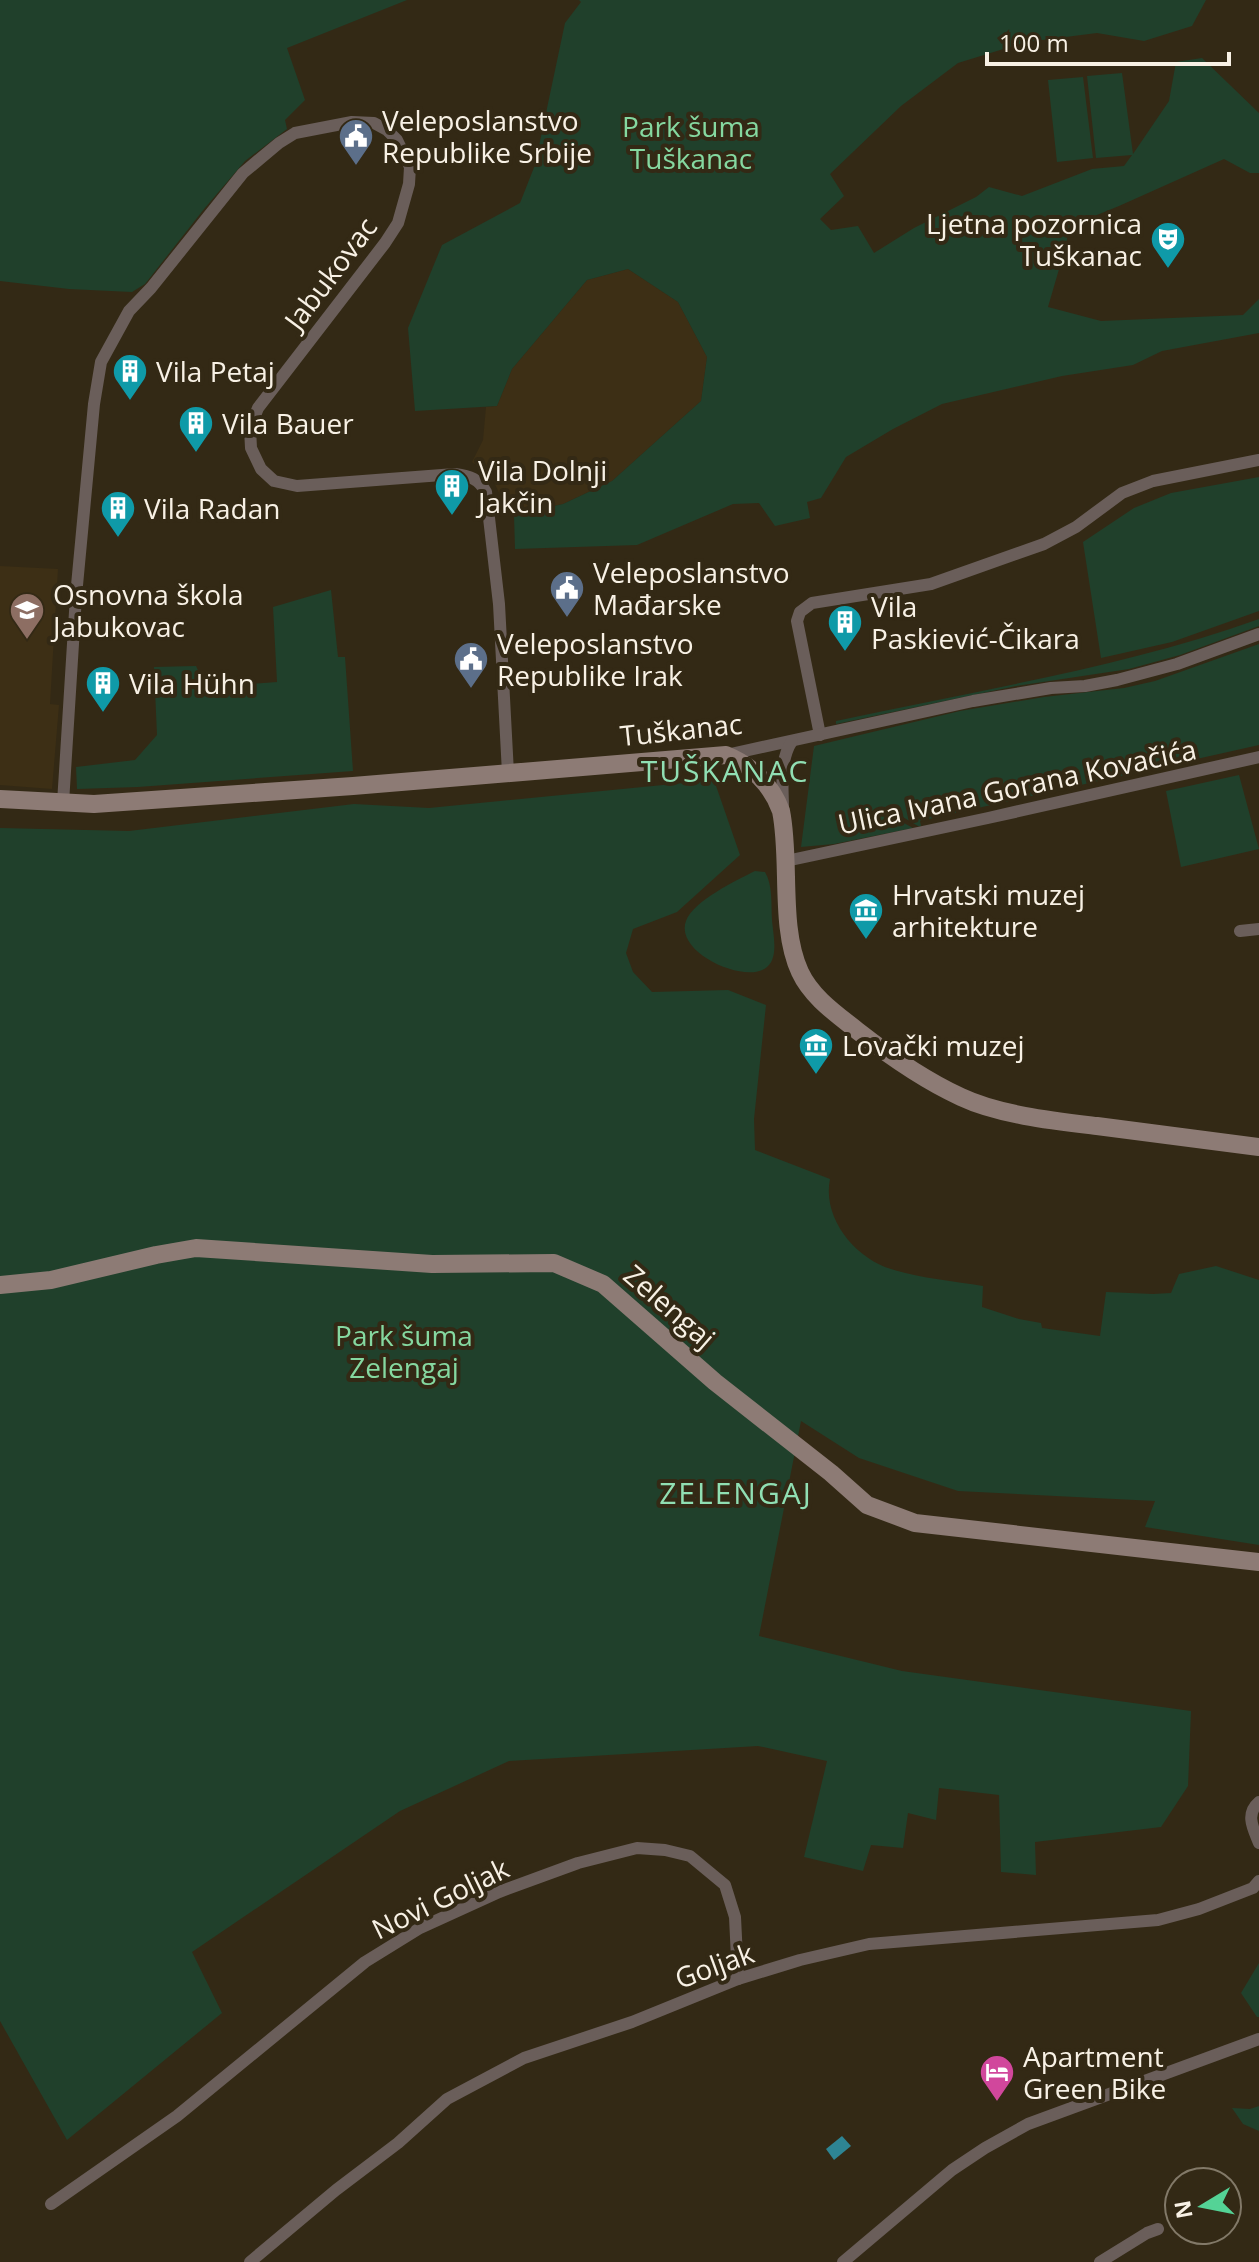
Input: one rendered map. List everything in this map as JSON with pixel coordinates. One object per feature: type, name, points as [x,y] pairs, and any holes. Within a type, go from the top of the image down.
[{"type":"street","name":"Jabukovac","points":[[63,803],[76,596],[94,404],[101,362],[129,311],[243,173],[295,133],[352,122],[374,123],[387,130],[404,152],[410,167],[409,184],[398,223],[258,408],[250,428],[251,448],[261,469],[274,481],[297,486],[455,474],[481,482],[486,492],[499,604],[508,773]]},
{"type":"street","points":[[820,735],[797,621],[800,612],[812,603],[931,584],[1044,544],[1076,527],[1122,493],[1153,481],[1259,460]]},
{"type":"street","name":"Tuškanac","points":[[0,799],[63,803],[125,802],[726,755],[1020,692],[1117,680],[1177,664],[1259,634]]},
{"type":"street","points":[[792,741],[783,763],[783,820],[792,941],[796,961],[807,984],[833,1011],[888,1055],[964,1099],[1054,1120],[1259,1147]]},
{"type":"street","points":[[726,755],[749,768],[768,786],[779,803],[783,820]]},
{"type":"street","name":"Ulica Ivana Gorana Kovačića","points":[[786,861],[1259,757]]},
{"type":"street","points":[[1240,931],[1259,929]]},
{"type":"street","name":"Zelengaj","points":[[0,1285],[51,1280],[196,1248],[432,1264],[554,1263],[603,1284],[715,1382],[867,1505],[915,1523],[1259,1562]]},
{"type":"street","points":[[1259,1802],[1251,1815],[1251,1824],[1259,1843]]},
{"type":"street","name":"Novi Goljak","points":[[51,2204],[177,2116],[365,1962],[420,1928],[499,1892],[578,1863],[637,1848],[690,1856],[725,1885],[735,1917],[738,1979]]},
{"type":"street","name":"Goljak","points":[[250,2262],[398,2143],[447,2099],[524,2058],[632,2022],[738,1979],[800,1960],[869,1944],[1158,1920],[1212,1904],[1253,1888],[1259,1881]]},
{"type":"street","points":[[843,2262],[952,2170],[1028,2124],[1259,2039]]},
{"type":"street","points":[[1100,2262],[1158,2229]]},
{"type":"shaded area","points":[[628,269],[678,302],[707,357],[701,401],[612,481],[563,504],[505,517],[501,497],[492,478],[472,462],[483,440],[486,407],[497,406],[512,369],[587,280]]},
{"type":"shaded area","name":"Osnovna škola Jabukovac","points":[[0,566],[58,569],[50,704],[59,705],[52,789],[0,785]]},
{"type":"green space","points":[[0,0],[407,0],[287,48],[305,100],[285,120],[287,129],[245,161],[145,284],[132,292],[0,281]]},
{"type":"green space","name":"Park šuma Tuškanac","points":[[579,0],[1206,0],[1192,26],[1144,41],[1097,33],[1026,42],[958,63],[901,106],[830,174],[844,196],[820,219],[831,230],[858,226],[874,253],[989,187],[1022,196],[1092,169],[1124,166],[1132,155],[1096,158],[1087,76],[1122,73],[1133,154],[1169,101],[1176,62],[1202,58],[1259,113],[1259,173],[1250,173],[1224,159],[1070,226],[1048,307],[1101,321],[1243,315],[1259,299],[1259,333],[1162,351],[1133,365],[1062,376],[942,404],[846,457],[821,498],[807,502],[810,518],[775,526],[759,503],[733,504],[637,545],[515,549],[514,515],[563,504],[612,481],[701,401],[707,357],[678,302],[628,269],[587,280],[512,369],[497,406],[415,411],[408,328],[442,245],[520,203],[535,165],[565,23],[581,2]]},
{"type":"green space","points":[[1083,77],[1093,158],[1057,162],[1048,80]]},
{"type":"green space","points":[[1259,477],[1259,611],[1172,642],[1101,658],[1083,542],[1134,508],[1171,493]]},
{"type":"green space","points":[[331,590],[338,657],[345,657],[353,771],[77,789],[76,767],[135,760],[157,735],[154,667],[196,666],[204,683],[277,682],[273,607]]},
{"type":"green space","points":[[1259,619],[1259,626],[1180,655],[1129,669],[1016,686],[836,724],[836,721],[1102,665]]},
{"type":"green space","points":[[1259,644],[1259,745],[920,821],[921,826],[896,813],[893,817],[913,828],[834,844],[801,847],[814,746],[960,711],[1155,681]]},
{"type":"green space","points":[[1239,775],[1259,849],[1181,867],[1166,791]]},
{"type":"green space","name":"Park šuma Zelengaj","points":[[714,780],[740,855],[677,912],[633,929],[626,953],[633,972],[652,992],[728,990],[766,1005],[754,1119],[755,1150],[830,1179],[829,1194],[836,1222],[854,1246],[865,1256],[891,1269],[983,1286],[982,1307],[1041,1323],[1042,1328],[1100,1336],[1106,1292],[1171,1293],[1179,1274],[1216,1266],[1259,1280],[1259,1545],[1145,1527],[1155,1501],[958,1491],[859,1458],[801,1421],[759,1636],[902,1671],[1191,1711],[1188,1786],[1161,1827],[1035,1842],[1036,1875],[1001,1872],[999,1795],[939,1788],[936,1820],[908,1813],[903,1848],[871,1845],[863,1871],[804,1857],[827,1761],[758,1746],[509,1761],[400,1811],[192,1952],[222,2013],[67,2140],[0,2021],[0,828],[129,831],[354,804],[429,808]]},
{"type":"green space","points":[[755,871],[765,872],[769,883],[774,951],[767,967],[757,972],[744,972],[714,963],[701,954],[685,933],[686,921],[690,913],[706,899]]},
{"type":"green space","points":[[1259,1963],[1259,2017],[1257,2017],[1241,1993]]},
{"type":"green space","points":[[1259,2106],[1259,2131],[1243,2124],[1232,2108],[1250,2109]]},
{"type":"water","points":[[842,2136],[851,2146],[834,2160],[826,2149]]},
{"type":"place","name":"Veleposlanstvo Republike Srbije","points":[[356,167]]},
{"type":"place","name":"Ljetna pozornica Tuškanac","points":[[1168,270]]},
{"type":"place","name":"Vila Petaj","points":[[130,402]]},
{"type":"place","name":"Vila Bauer","points":[[196,454]]},
{"type":"place","name":"Vila Dolnji Jakčin","points":[[452,517]]},
{"type":"place","name":"Vila Radan","points":[[118,539]]},
{"type":"place","name":"Veleposlanstvo Mađarske","points":[[567,619]]},
{"type":"place","name":"Osnovna škola Jabukovac","points":[[27,641]]},
{"type":"place","name":"Vila Paskiević-Čikara","points":[[845,653]]},
{"type":"place","name":"Veleposlanstvo Republike Irak","points":[[471,690]]},
{"type":"place","name":"Vila Hühn","points":[[103,714]]},
{"type":"place","name":"Hrvatski muzej arhitekture","points":[[866,941]]},
{"type":"place","name":"Lovački muzej","points":[[816,1076]]},
{"type":"place","name":"Apartment Green Bike","points":[[997,2103]]},
{"type":"district","name":"TUŠKANAC","points":[[725,770]]},
{"type":"district","name":"ZELENGAJ","points":[[736,1492]]}]
